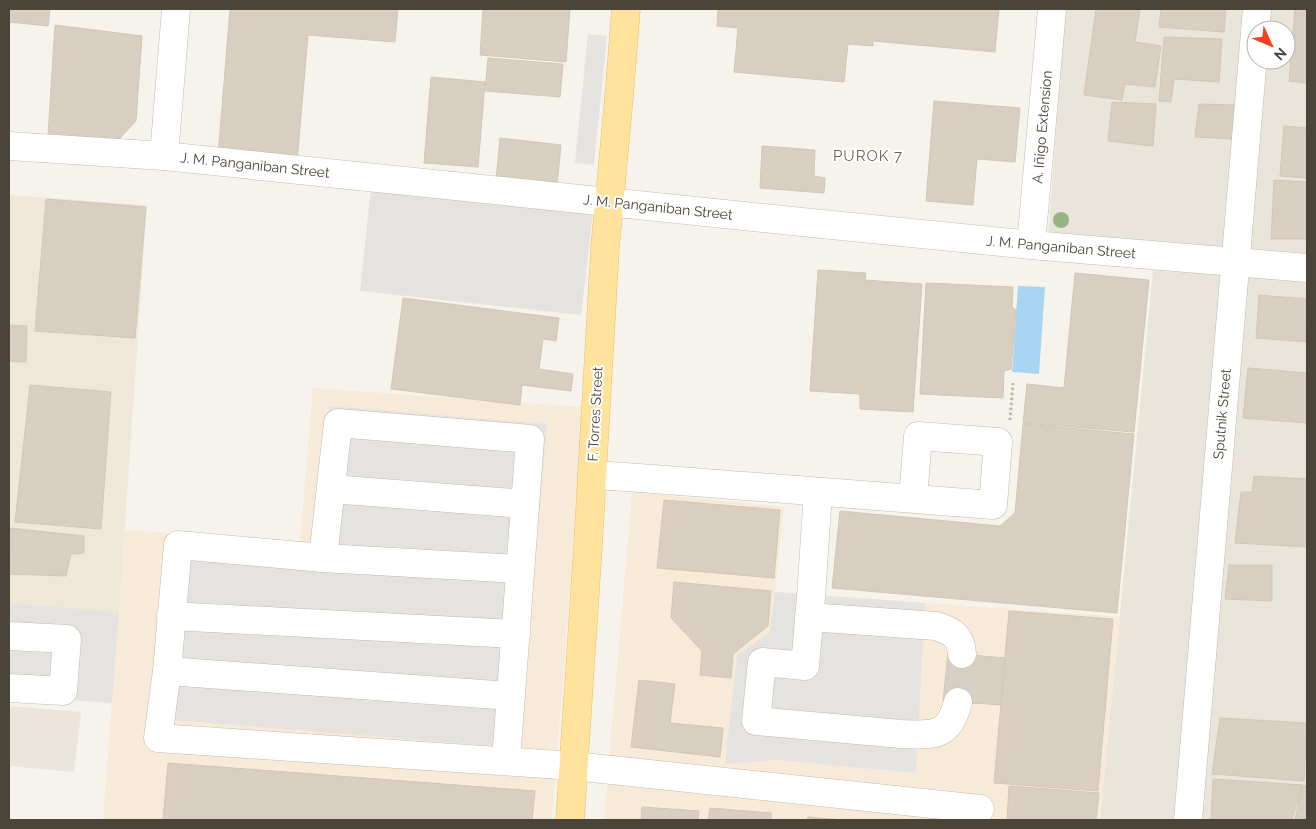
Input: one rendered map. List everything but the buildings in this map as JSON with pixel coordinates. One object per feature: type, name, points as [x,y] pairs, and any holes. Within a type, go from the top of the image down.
[{"type":"main road","name":"F. Torres Street","points":[[570,820],[605,248],[626,9]]},
{"type":"street","points":[[164,156],[176,9]]},
{"type":"street","name":"A. Iñigo Extension","points":[[1032,245],[1052,9]]},
{"type":"street","name":"Sputnik Street","points":[[1188,820],[1257,9]]},
{"type":"street","name":"J. M. Panganiban Street","points":[[9,146],[164,156],[1032,245],[1307,268]]},
{"type":"street","points":[[324,558],[338,423],[530,439],[506,761]]},
{"type":"street","points":[[592,475],[993,505],[998,442],[918,436],[914,499]]},
{"type":"street","points":[[331,489],[525,504]]},
{"type":"street","points":[[818,492],[805,666],[762,662],[756,721],[923,735],[938,732],[949,725],[955,714],[958,702]]},
{"type":"street","points":[[520,568],[324,558],[178,545],[167,671],[158,738],[574,766],[980,809]]},
{"type":"street","points":[[171,616],[516,634]]},
{"type":"street","points":[[809,617],[936,626],[946,629],[956,636],[962,644],[962,654]]},
{"type":"street","points":[[9,636],[67,640],[63,692],[9,688]]},
{"type":"street","points":[[167,671],[511,696]]},
{"type":"path","points":[[998,442],[1010,421],[1013,383]]},
{"type":"shaded area","points":[[1065,9],[1307,9],[1307,820],[1100,820],[1155,250],[1048,238]]},
{"type":"shaded area","points":[[588,34],[607,36],[594,165],[575,163]]},
{"type":"shaded area","points":[[371,188],[593,211],[581,315],[360,291]]},
{"type":"shaded area","points":[[9,195],[147,205],[119,612],[9,603]]},
{"type":"shaded area","points":[[313,388],[584,407],[552,820],[103,820],[125,530],[300,542]]},
{"type":"shaded area","points":[[330,406],[547,424],[519,748],[162,719],[178,539],[317,551]]},
{"type":"shaded area","points":[[632,492],[784,507],[775,592],[1120,617],[1100,820],[604,820]]},
{"type":"shaded area","points":[[775,592],[925,603],[916,773],[777,760],[725,764],[737,656],[770,632]]},
{"type":"shaded area","points":[[9,603],[119,612],[112,703],[9,696]]},
{"type":"shaded area","points":[[9,706],[81,712],[74,772],[9,766]]},
{"type":"water","points":[[1018,286],[1045,287],[1039,374],[1012,372]]},
{"type":"tunnel","points":[[958,702],[962,654]]},
{"type":"district","name":"PUROK 7","points":[[868,156]]}]
